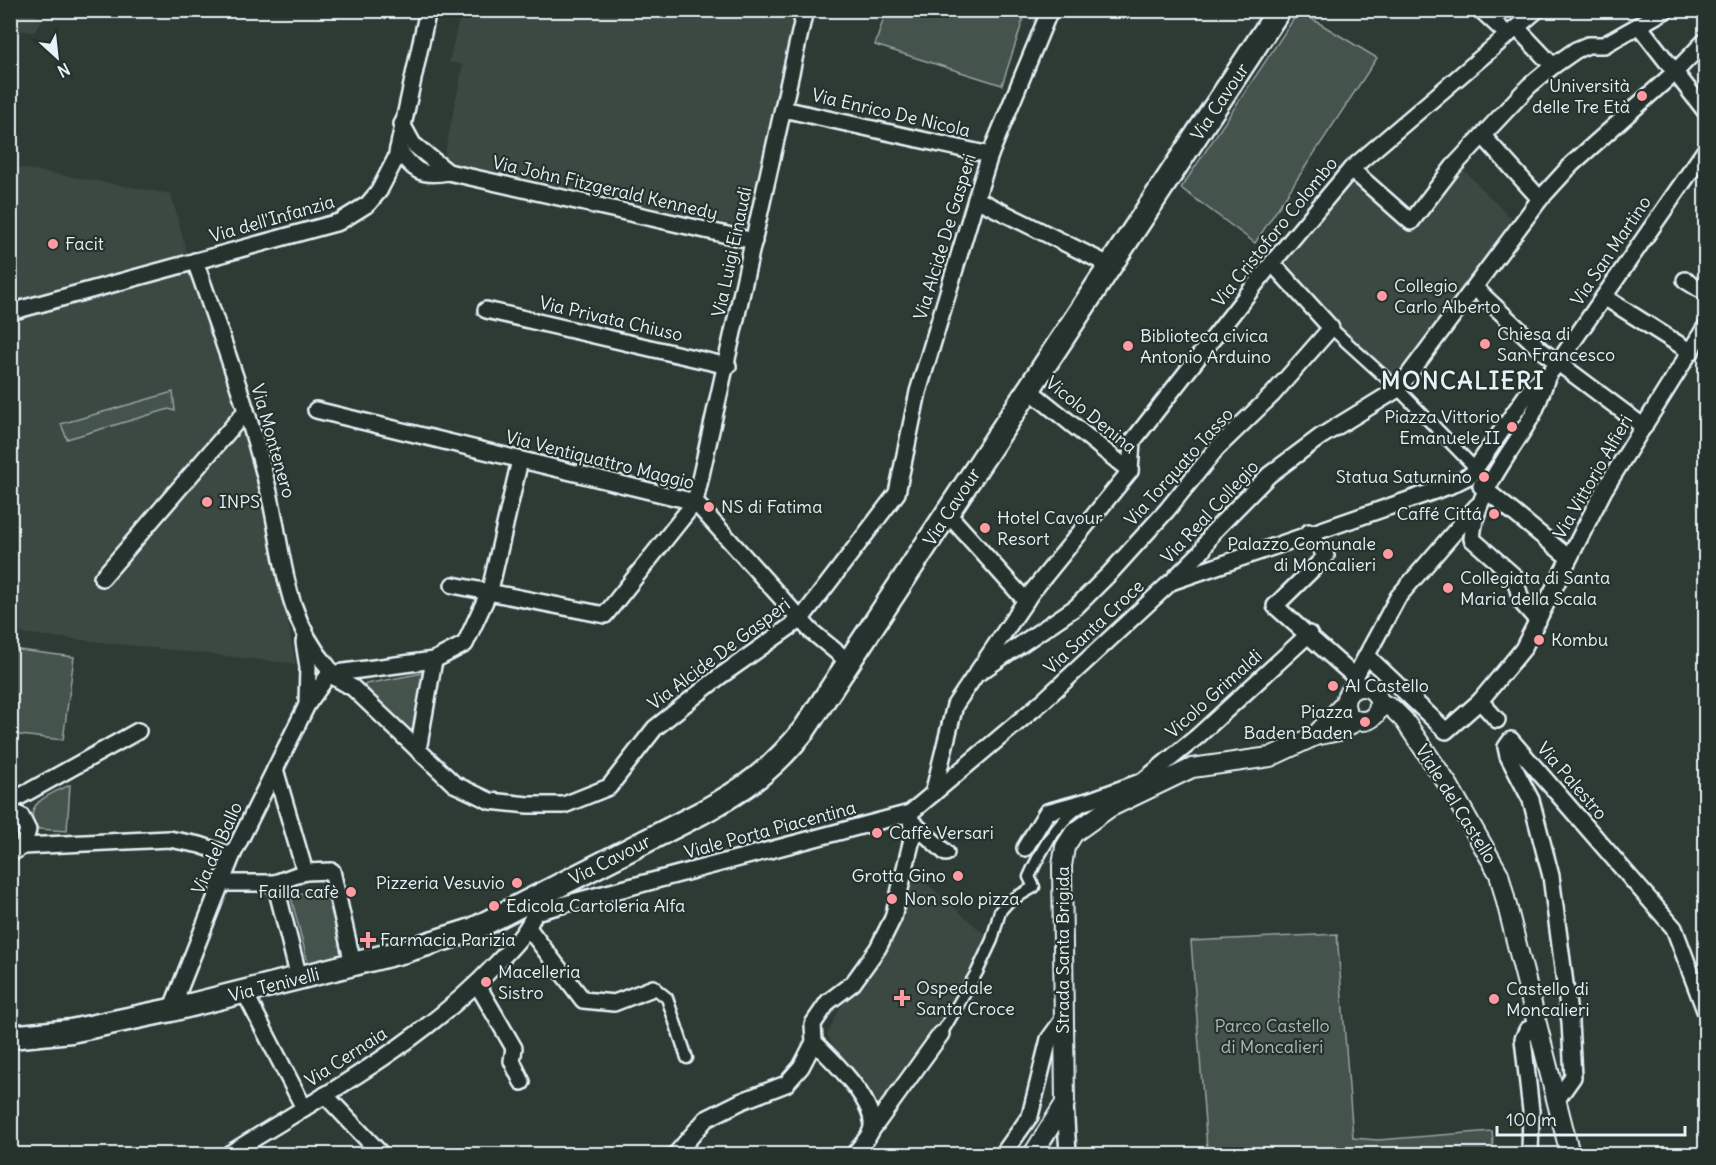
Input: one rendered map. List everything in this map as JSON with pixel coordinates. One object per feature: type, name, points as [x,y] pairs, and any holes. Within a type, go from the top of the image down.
[{"type":"main road","name":"Via Cavour","points":[[532,907],[748,786],[789,749],[948,514],[1028,389],[1280,10]]},
{"type":"main road","name":"Via Tenivelli","points":[[10,1037],[71,1031],[245,993],[472,930],[532,907]]},
{"type":"street","name":"Via dell'Infanzia","points":[[10,312],[339,222],[354,214],[379,191],[396,158],[428,10]]},
{"type":"street","name":"Via Luigi Einaudi","points":[[695,502],[728,366],[753,241],[805,10]]},
{"type":"street","name":"Via Alcide De Gasperi","points":[[317,672],[353,688],[454,784],[490,801],[528,805],[564,805],[609,787],[655,728],[719,677],[801,619],[897,493],[918,392],[976,199],[990,155],[1050,10]]},
{"type":"street","points":[[1481,10],[1554,66]]},
{"type":"street","name":"Via Cristoforo Colombo","points":[[1130,471],[1132,442],[1272,263],[1351,169],[1537,10]]},
{"type":"street","points":[[1351,169],[1411,222],[1453,167],[1529,86],[1576,50],[1588,45],[1604,45],[1640,27],[1666,10]]},
{"type":"street","points":[[1640,27],[1706,112]]},
{"type":"street","name":"Via Real Collegio","points":[[1171,582],[1202,551],[1212,533],[1269,475],[1320,437],[1398,389],[1540,199],[1572,164],[1674,73],[1706,40]]},
{"type":"street","name":"Via Enrico De Nicola","points":[[783,109],[990,155]]},
{"type":"street","name":"Via John Fitzgerald Kennedy","points":[[402,124],[413,144],[448,172]]},
{"type":"street","points":[[1484,136],[1540,199]]},
{"type":"street","name":"Via John Fitzgerald Kennedy","points":[[398,149],[422,174],[430,176],[448,172],[753,241]]},
{"type":"street","name":"Via San Martino","points":[[1548,375],[1703,158]]},
{"type":"street","points":[[976,199],[1111,266]]},
{"type":"street","name":"Via Montenero","points":[[195,261],[268,488],[288,596],[317,672]]},
{"type":"street","points":[[1272,263],[1331,328],[1398,389],[1473,472],[1484,496],[1570,556]]},
{"type":"street","points":[[1685,280],[1706,293]]},
{"type":"street","points":[[1475,288],[1558,363],[1644,427]]},
{"type":"street","points":[[1604,297],[1691,352]]},
{"type":"street","name":"Via Privata Chiuso","points":[[486,310],[728,366]]},
{"type":"street","name":"Via Vittorio Alfieri","points":[[1368,657],[1446,731],[1480,701],[1523,649],[1604,490],[1705,327]]},
{"type":"street","name":"Via Torquato Tasso","points":[[976,674],[1076,607],[1167,510],[1217,448],[1273,394],[1331,328]]},
{"type":"street","points":[[1473,472],[1532,387],[1548,375]]},
{"type":"street","points":[[1539,621],[1522,603],[1514,576],[1472,539],[1474,519],[1484,496],[1533,413],[1548,375]]},
{"type":"street","name":"Vicolo Denina","points":[[1028,389],[1130,471]]},
{"type":"street","name":"Via Ventiquattro Maggio","points":[[316,410],[695,502],[801,619],[833,651],[849,662]]},
{"type":"street","points":[[102,578],[245,412]]},
{"type":"street","points":[[317,672],[434,660],[465,644],[490,590],[520,460]]},
{"type":"street","points":[[933,794],[955,705],[1026,601],[1130,471]]},
{"type":"street","name":"Via Santa Croce","points":[[912,823],[933,794],[1042,702],[1171,582],[1310,532],[1449,486],[1473,472]]},
{"type":"street","points":[[1310,532],[1326,556],[1275,606],[1309,634],[1357,682],[1398,597],[1484,496]]},
{"type":"street","points":[[453,585],[490,590],[605,615],[695,502]]},
{"type":"street","points":[[948,514],[1026,601]]},
{"type":"street","name":"Vicolo Grimaldi","points":[[1025,848],[1047,812],[1145,785],[1309,634]]},
{"type":"street","points":[[418,750],[434,660]]},
{"type":"street","name":"Via del Ballo","points":[[171,1010],[232,856],[307,705],[317,672]]},
{"type":"street","name":"Strada Santa Brigida","points":[[1316,736],[1345,703],[1357,682]]},
{"type":"street","name":"Viale del Castello","points":[[1357,682],[1375,692],[1370,713],[1412,734],[1449,786],[1495,864],[1570,1155]]},
{"type":"street","name":"Via Palestro","points":[[1480,701],[1674,928],[1706,1013]]},
{"type":"street","points":[[1345,703],[1348,714],[1370,713]]},
{"type":"street","name":"Strada Santa Brigida","points":[[1068,1155],[1062,1021],[1062,866],[1065,847],[1074,833],[1145,785],[1192,768],[1270,757],[1316,736],[1339,731],[1370,713]]},
{"type":"street","name":"Via Palestro","points":[[1504,730],[1508,756],[1531,800],[1551,876],[1568,1011],[1573,1077],[1556,1101]]},
{"type":"street","points":[[10,802],[138,731]]},
{"type":"street","points":[[275,769],[305,872]]},
{"type":"street","points":[[36,789],[16,813],[27,830],[51,844]]},
{"type":"street","points":[[854,1155],[941,1034],[977,972],[992,940],[1000,911],[1008,902],[1034,887],[1029,877],[1045,845],[1076,809],[1091,800]]},
{"type":"street","points":[[912,823],[946,854]]},
{"type":"street","points":[[676,1155],[706,1119],[742,1101],[786,1084],[801,1067],[814,1041],[813,1024],[828,1002],[853,983],[878,948],[893,918],[912,823]]},
{"type":"street","name":"Viale Porta Piacentina","points":[[532,907],[912,823]]},
{"type":"street","points":[[17,850],[27,830]]},
{"type":"street","points":[[17,850],[51,844],[170,839],[200,844],[232,856]]},
{"type":"street","points":[[221,883],[275,883],[305,872],[332,871],[353,964]]},
{"type":"street","points":[[275,883],[299,978]]},
{"type":"street","name":"Via Cernaia","points":[[230,1155],[436,1021],[477,984],[529,929],[532,907]]},
{"type":"street","points":[[529,929],[583,1000],[614,1003],[655,989],[667,998],[687,1058]]},
{"type":"street","points":[[477,984],[514,1048],[512,1061],[522,1082]]},
{"type":"street","points":[[245,993],[303,1108]]},
{"type":"street","points":[[1003,1155],[1030,1116],[1049,1039],[1062,1021]]},
{"type":"street","points":[[1530,1155],[1531,1111],[1523,1039],[1527,1030],[1538,1025]]},
{"type":"street","points":[[814,1041],[842,1068],[858,1092],[871,1117],[871,1131]]},
{"type":"street","points":[[325,1095],[381,1155]]},
{"type":"street","points":[[1033,1155],[1065,1103]]},
{"type":"shaded area","points":[[11,10],[30,11],[42,20],[34,32],[11,29]]},
{"type":"shaded area","points":[[461,11],[801,11],[745,227],[443,162],[463,65],[449,62]]},
{"type":"shaded area","points":[[10,166],[171,194],[192,272],[263,499],[296,664],[11,632]]},
{"type":"shaded area","name":"Collegio Carlo Alberto","points":[[1460,166],[1516,224],[1394,381],[1330,325],[1278,267],[1352,174],[1410,223]]},
{"type":"shaded area","name":"Ospedale Santa Croce","points":[[908,873],[917,875],[989,938],[974,970],[928,1043],[881,1106],[875,1109],[870,1107],[827,1035],[840,1008],[883,948]]},
{"type":"green space","points":[[886,10],[1026,11],[1002,85],[875,45]]},
{"type":"green space","points":[[1299,11],[1377,58],[1255,243],[1181,188]]},
{"type":"green space","points":[[173,392],[175,411],[169,409],[67,439],[61,424]]},
{"type":"green space","points":[[11,649],[74,657],[63,740],[11,734]]},
{"type":"green space","points":[[428,672],[416,742],[361,685]]},
{"type":"green space","points":[[70,785],[67,831],[39,829],[32,813],[35,807],[47,796]]},
{"type":"green space","points":[[324,886],[344,955],[308,963],[291,897]]},
{"type":"green space","name":"Parco Castello di Moncalieri","points":[[1337,934],[1353,1138],[1378,1140],[1492,1131],[1494,1154],[1183,1154],[1207,1149],[1191,941]]},
{"type":"place","name":"Università delle Tre Età","points":[[1642,96]]},
{"type":"place","name":"Facit","points":[[53,244]]},
{"type":"place","name":"Collegio Carlo Alberto","points":[[1382,296]]},
{"type":"place","name":"Chiesa di San Francesco","points":[[1485,344]]},
{"type":"place","name":"Biblioteca civica Antonio Arduino","points":[[1128,346]]},
{"type":"place","name":"Piazza Vittorio Emanuele II","points":[[1512,427]]},
{"type":"place","name":"Statua Saturnino","points":[[1484,477]]},
{"type":"place","name":"INPS","points":[[207,502]]},
{"type":"place","name":"NS di Fatima","points":[[709,507]]},
{"type":"place","name":"Caffé Cittá","points":[[1494,514]]},
{"type":"place","name":"Hotel Cavour Resort","points":[[985,528]]},
{"type":"place","name":"Palazzo Comunale di Moncalieri","points":[[1388,554]]},
{"type":"place","name":"Collegiata di Santa Maria della Scala","points":[[1448,588]]},
{"type":"place","name":"Kombu","points":[[1539,640]]},
{"type":"place","name":"Al Castello","points":[[1333,686]]},
{"type":"place","name":"Piazza Baden Baden","points":[[1365,722]]},
{"type":"place","name":"Caffè Versari","points":[[877,833]]},
{"type":"place","name":"Grotta Gino","points":[[958,876]]},
{"type":"place","name":"Pizzeria Vesuvio","points":[[517,883]]},
{"type":"place","name":"Failla cafè","points":[[351,892]]},
{"type":"place","name":"Non solo pizza","points":[[892,899]]},
{"type":"place","name":"Edicola Cartoleria Alfa","points":[[494,906]]},
{"type":"place","name":"Farmacia Parizia","points":[[368,940]]},
{"type":"place","name":"Macelleria Sistro","points":[[486,982]]},
{"type":"place","name":"Ospedale Santa Croce","points":[[902,998]]},
{"type":"place","name":"Castello di Moncalieri","points":[[1494,999]]},
{"type":"district","name":"MONCALIERI","points":[[1463,381]]}]
